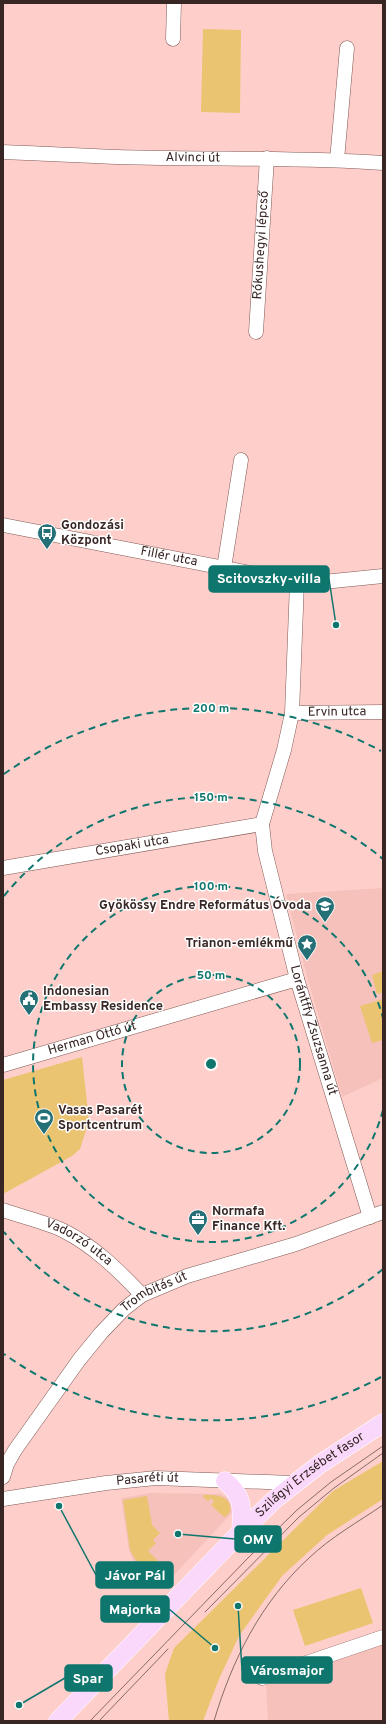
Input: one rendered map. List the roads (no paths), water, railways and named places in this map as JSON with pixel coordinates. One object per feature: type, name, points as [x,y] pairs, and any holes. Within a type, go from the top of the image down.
[{"type":"main road","name":"Szilágyi Erzsébet fasor","points":[[58,1721],[241,1532],[294,1483],[320,1464],[383,1423]]},
{"type":"main road","points":[[225,1481],[239,1496],[242,1506],[241,1532]]},
{"type":"street","points":[[173,39],[174,3]]},
{"type":"street","points":[[338,160],[347,48]]},
{"type":"street","name":"Alvinci út","points":[[3,152],[169,158],[338,160],[383,163]]},
{"type":"street","name":"Rókushegyi lépcső","points":[[256,332],[267,158]]},
{"type":"street","points":[[224,568],[241,460]]},
{"type":"street","name":"Fillér utca","points":[[3,525],[296,582],[312,583],[383,576]]},
{"type":"street","name":"Lorántffy Zsuzsanna út","points":[[296,582],[292,712],[284,750],[262,824],[265,851],[297,979],[376,1214]]},
{"type":"street","name":"Ervin utca","points":[[292,712],[383,712]]},
{"type":"street","name":"Csopaki utca","points":[[3,868],[262,824]]},
{"type":"street","name":"Herman Ottó út","points":[[3,1065],[297,979]]},
{"type":"street","name":"Vadorzó utca","points":[[3,1210],[64,1230],[90,1247],[120,1272],[142,1295]]},
{"type":"street","name":"Trombitás út","points":[[3,1477],[15,1450],[79,1360],[101,1333],[124,1309],[142,1295],[187,1276],[296,1244],[376,1214]]},
{"type":"street","name":"Pasaréti út","points":[[3,1495],[156,1478],[294,1483]]},
{"type":"street","points":[[262,1678],[383,1637]]},
{"type":"tram line","points":[[90,1721],[247,1559],[297,1510],[331,1482],[383,1446]]},
{"type":"tram line","points":[[205,1612],[299,1517],[334,1488],[383,1453]]},
{"type":"tram line","points":[[214,1721],[221,1698],[239,1654],[250,1633],[276,1593],[317,1550],[335,1536],[383,1505]]},
{"type":"tram line","points":[[99,1721],[168,1649]]},
{"type":"place","name":"Gondozási Központ","points":[[47,550]]},
{"type":"place","name":"Scitovszky-villa","points":[[336,625]]},
{"type":"place","name":"Gyökössy Endre Református Óvoda","points":[[325,923]]},
{"type":"place","name":"Trianon-emlékmű","points":[[307,961]]},
{"type":"place","name":"Indonesian Embassy Residence","points":[[29,1016]]},
{"type":"place","name":"Vasas Pasarét Sportcentrum","points":[[44,1135]]},
{"type":"place","name":"Normafa Finance Kft.","points":[[198,1236]]},
{"type":"place","name":"Jávor Pál","points":[[59,1506]]},
{"type":"place","name":"OMV","points":[[178,1534]]},
{"type":"place","name":"Városmajor","points":[[238,1606]]},
{"type":"place","name":"Majorka","points":[[215,1648]]},
{"type":"place","name":"Spar","points":[[19,1705]]}]
